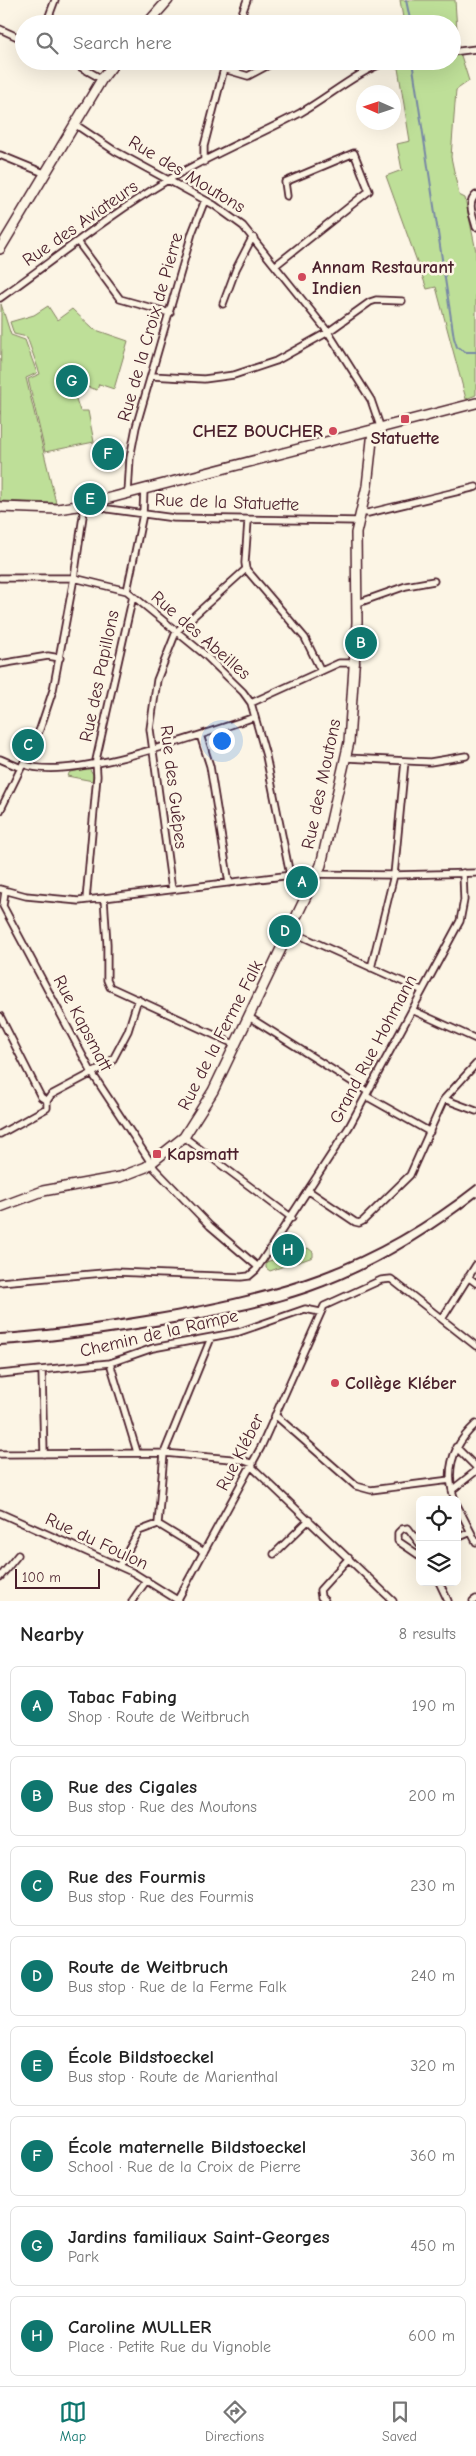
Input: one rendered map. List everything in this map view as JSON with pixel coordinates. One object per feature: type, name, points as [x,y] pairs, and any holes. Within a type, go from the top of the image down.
[{"type":"street","points":[[49,15],[55,0]]},
{"type":"street","points":[[155,15],[168,0]]},
{"type":"street","points":[[242,15],[247,0]]},
{"type":"street","points":[[0,29],[15,36]]},
{"type":"street","points":[[461,51],[476,49]]},
{"type":"street","points":[[86,70],[102,79]]},
{"type":"street","points":[[0,249],[44,173],[109,70]]},
{"type":"street","points":[[204,162],[204,146],[224,70]]},
{"type":"street","points":[[227,70],[248,76],[259,70]]},
{"type":"street","name":"Rue des Aviateurs","points":[[0,298],[168,180],[324,100],[369,70]]},
{"type":"street","name":"Rue des Moutons","points":[[76,125],[116,151],[205,200],[243,226],[328,332],[371,400],[377,430],[356,538],[358,603],[356,663],[346,758],[317,874]]},
{"type":"street","points":[[276,265],[370,191],[354,153],[285,182],[287,196]]},
{"type":"street","points":[[0,155],[44,173]]},
{"type":"street","points":[[476,195],[472,198],[471,205],[476,227]]},
{"type":"street","name":"Rue de la Croix de Pierre","points":[[128,493],[130,458],[136,428],[192,233],[205,200]]},
{"type":"street","points":[[223,304],[236,269],[251,240],[254,238]]},
{"type":"street","points":[[78,242],[120,299],[170,313]]},
{"type":"street","points":[[152,376],[204,379],[234,375],[276,361],[328,332],[370,302],[376,300],[402,301]]},
{"type":"street","points":[[0,507],[58,509],[83,505],[476,403]]},
{"type":"street","points":[[362,512],[368,513],[476,487]]},
{"type":"street","points":[[127,591],[143,514],[144,489]]},
{"type":"street","name":"Rue de la Statuette","points":[[99,501],[102,507],[108,509],[174,518],[248,521],[341,519],[358,521]]},
{"type":"street","points":[[0,811],[45,716],[60,658],[74,578],[83,505]]},
{"type":"street","points":[[248,521],[244,563],[246,569],[305,638],[321,671]]},
{"type":"street","points":[[176,632],[246,569]]},
{"type":"street","name":"Rue des Abeilles","points":[[0,578],[74,578],[127,591],[204,654],[243,692],[251,703],[266,756],[290,875]]},
{"type":"street","points":[[358,603],[406,586],[434,581]]},
{"type":"street","name":"Rue des Papillons","points":[[86,900],[96,763],[133,596]]},
{"type":"street","name":"Rue des Guêpes","points":[[172,890],[152,749],[151,712],[157,680],[176,632]]},
{"type":"street","points":[[0,664],[48,656],[60,658]]},
{"type":"street","points":[[251,703],[339,663],[356,663]]},
{"type":"street","points":[[0,759],[32,767],[63,768],[96,763],[152,749],[255,717]]},
{"type":"street","points":[[200,734],[210,766],[228,882]]},
{"type":"street","points":[[346,758],[430,762],[466,756]]},
{"type":"street","points":[[371,968],[394,875],[405,761]]},
{"type":"street","name":"Grand Rue Hohmann","points":[[258,1267],[292,1218],[367,1094],[421,990],[460,922],[464,900],[463,873]]},
{"type":"street","points":[[2,890],[48,900],[86,900],[290,875],[476,873]]},
{"type":"street","name":"Rue de la Ferme Falk","points":[[0,1207],[43,1191],[120,1177],[136,1172],[152,1163],[184,1137],[209,1100],[317,874]]},
{"type":"street","name":"Rue Kapsmatt","points":[[2,890],[1,903],[92,1073],[152,1163],[190,1208],[258,1267]]},
{"type":"street","points":[[104,898],[108,944],[107,980],[110,987],[236,1045]]},
{"type":"street","points":[[290,931],[421,990]]},
{"type":"street","points":[[0,1134],[46,1108],[50,1095],[111,1063],[120,1049],[138,999]]},
{"type":"street","points":[[412,1010],[476,1039]]},
{"type":"street","points":[[0,1016],[41,1097],[47,1101]]},
{"type":"street","points":[[249,1017],[367,1094],[430,1132]]},
{"type":"street","points":[[308,1191],[359,1223],[410,1174],[444,1099],[476,1064]]},
{"type":"street","points":[[444,1099],[476,1111]]},
{"type":"street","points":[[184,1137],[292,1218]]},
{"type":"street","points":[[442,1318],[476,1264]]},
{"type":"street","points":[[0,1282],[115,1272],[245,1277],[253,1274],[258,1267]]},
{"type":"street","points":[[468,1276],[476,1283]]},
{"type":"street","points":[[320,1312],[326,1305],[381,1280],[389,1279],[476,1346]]},
{"type":"street","name":"Chemin de la Rampe","points":[[0,1374],[110,1363],[153,1348],[211,1338],[257,1326],[305,1309],[320,1312]]},
{"type":"street","name":"Rue Kléber","points":[[178,1601],[252,1465],[320,1312]]},
{"type":"street","points":[[158,1524],[164,1452],[211,1338]]},
{"type":"street","points":[[110,1363],[137,1452]]},
{"type":"street","points":[[42,1371],[44,1454]]},
{"type":"street","points":[[275,1415],[356,1486],[362,1489],[371,1490],[450,1480]]},
{"type":"street","points":[[454,1496],[450,1480],[450,1467],[456,1447],[464,1435],[476,1424]]},
{"type":"street","points":[[452,1490],[476,1471],[476,1467],[456,1447]]},
{"type":"street","points":[[0,1454],[164,1452],[242,1460],[252,1465],[393,1601]]},
{"type":"street","points":[[461,1512],[476,1542]]},
{"type":"street","name":"Rue du Foulon","points":[[0,1513],[119,1566],[147,1580],[178,1601]]},
{"type":"street","points":[[274,1554],[309,1520]]},
{"type":"street","points":[[158,1524],[204,1552]]},
{"type":"street","points":[[119,1566],[139,1531],[158,1524]]},
{"type":"street","points":[[416,1553],[398,1541],[398,1533],[402,1529],[408,1528],[418,1541]]},
{"type":"street","points":[[461,1536],[471,1532]]},
{"type":"street","points":[[0,1577],[18,1555]]},
{"type":"street","points":[[325,1601],[321,1597],[320,1590],[349,1558]]},
{"type":"street","points":[[132,1601],[147,1580]]},
{"type":"street","points":[[441,1586],[448,1601]]},
{"type":"green space","points":[[400,0],[455,0],[456,15],[402,15]]},
{"type":"green space","points":[[461,56],[469,81],[456,90],[451,157],[459,195],[465,198],[476,251],[476,395],[466,399],[436,287],[427,289],[386,176],[402,170],[397,144],[410,141],[398,70],[461,70]]},
{"type":"green space","points":[[1,304],[11,335],[25,340],[37,373],[26,378],[56,503],[0,501]]},
{"type":"green space","points":[[48,306],[57,320],[72,309],[93,329],[128,341],[114,389],[99,384],[97,390],[78,384],[75,396],[80,411],[88,411],[94,442],[45,452],[28,379],[40,374],[27,337],[14,334],[10,322],[34,315]]},
{"type":"green space","points":[[89,768],[93,774],[93,781],[67,776],[70,772]]},
{"type":"green space","points":[[308,1248],[313,1252],[313,1257],[296,1263],[294,1256]]},
{"type":"green space","points":[[281,1257],[287,1265],[270,1271],[266,1268],[266,1262]]},
{"type":"waterway","points":[[406,0],[409,15]]},
{"type":"waterway","points":[[413,70],[454,338],[457,347],[466,352],[476,352]]},
{"type":"railway","points":[[0,1334],[73,1327],[146,1316],[193,1308],[280,1287],[320,1274],[398,1238],[437,1214],[476,1185]]},
{"type":"railway","points":[[0,1345],[60,1340],[198,1319],[236,1312],[290,1298],[353,1274],[374,1263],[417,1239],[476,1197]]},
{"type":"place","name":"Annam Restaurant Indien","points":[[302,277]]},
{"type":"place","name":"Jardins familiaux Saint-Georges","points":[[72,381]]},
{"type":"place","name":"Statuette","points":[[405,419]]},
{"type":"place","name":"CHEZ BOUCHER","points":[[333,431]]},
{"type":"place","name":"École maternelle Bildstoeckel","points":[[108,454]]},
{"type":"place","name":"École Bildstoeckel","points":[[90,499]]},
{"type":"place","name":"Rue des Cigales","points":[[361,643]]},
{"type":"place","name":"Rue des Fourmis","points":[[28,745]]},
{"type":"place","name":"Tabac Fabing","points":[[302,882]]},
{"type":"place","name":"Route de Weitbruch","points":[[285,931]]},
{"type":"place","name":"Kapsmatt","points":[[157,1154]]},
{"type":"place","name":"Caroline MULLER","points":[[288,1250]]},
{"type":"place","name":"Collège Kléber","points":[[335,1383]]}]
